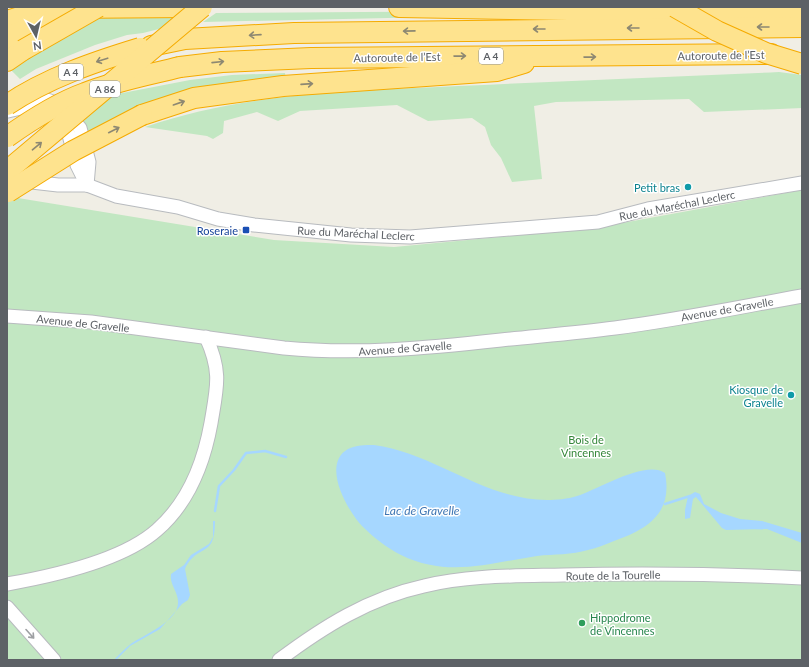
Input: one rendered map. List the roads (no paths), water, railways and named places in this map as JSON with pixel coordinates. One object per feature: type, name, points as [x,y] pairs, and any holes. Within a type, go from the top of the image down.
[{"type":"highway","points":[[7,61],[98,7]]},
{"type":"highway","points":[[7,21],[28,14],[62,8],[122,9],[190,7]]},
{"type":"highway","name":"A 86","points":[[7,171],[202,7]]},
{"type":"highway","points":[[399,7],[802,14]]},
{"type":"highway","points":[[675,7],[717,32],[766,53],[802,64]]},
{"type":"highway","points":[[7,38],[31,26],[64,14],[122,9]]},
{"type":"highway","name":"A 4","points":[[7,104],[64,75],[101,60],[140,48],[185,40],[294,33],[802,27]]},
{"type":"highway","name":"Autoroute de l’Est","points":[[7,137],[33,118],[84,93],[129,79],[180,67],[222,62],[311,58],[802,54]]},
{"type":"highway","points":[[7,188],[142,115],[194,98],[283,86],[497,71],[543,57]]},
{"type":"street","points":[[7,104],[41,98],[59,104],[80,128],[89,162],[87,185]]},
{"type":"street","points":[[7,112],[21,108],[39,109],[54,118],[69,136],[77,165],[87,185]]},
{"type":"street","name":"Rue du Maréchal Leclerc","points":[[7,188],[87,185],[116,196],[178,208],[218,219],[254,225],[351,235],[410,237],[598,222],[648,209],[802,183]]},
{"type":"street","name":"Avenue de Gravelle","points":[[7,316],[91,322],[315,351],[380,351],[614,328],[712,313],[802,296]]},
{"type":"street","points":[[7,584],[75,569],[130,549],[158,529],[178,506],[195,478],[202,458],[214,406],[217,365],[206,337]]},
{"type":"street","name":"Route de la Tourelle","points":[[279,660],[306,640],[349,613],[401,592],[424,585],[498,577],[608,574],[733,574],[802,578]]},
{"type":"street","points":[[7,607],[54,660]]},
{"type":"water","name":"Lac de Gravelle","points":[[374,445],[418,457],[481,485],[502,493],[524,498],[547,500],[573,497],[586,493],[621,477],[646,470],[657,470],[665,473],[665,499],[655,518],[647,525],[626,536],[591,549],[576,553],[537,556],[469,567],[435,566],[418,562],[401,555],[380,542],[356,519],[344,499],[339,487],[337,476],[337,465],[340,456],[351,448]]},
{"type":"water","points":[[695,492],[700,494],[704,504],[721,513],[740,519],[762,521],[802,533],[802,543],[767,529],[726,530],[722,528],[696,497],[693,499],[690,518],[685,519],[688,496]]},
{"type":"water","points":[[213,521],[215,521],[214,533],[213,537]]},
{"type":"water","points":[[213,537],[209,546],[195,556],[185,569],[190,595],[188,600],[177,610],[178,599],[171,581],[171,574],[184,565],[191,555],[209,544]]},
{"type":"water","points":[[167,621],[160,629],[130,646],[116,660],[114,660],[132,643],[160,627]]},
{"type":"waterway","points":[[215,511],[219,486],[234,470],[246,453],[265,451],[286,457]]},
{"type":"waterway","points":[[665,504],[690,496]]},
{"type":"place","name":"Petit bras","points":[[688,187]]},
{"type":"place","name":"Roseraie","points":[[246,230]]},
{"type":"place","name":"Kiosque de Gravelle","points":[[791,395]]},
{"type":"place","name":"Hippodrome de Vincennes","points":[[582,623]]},
{"type":"park label","name":"Bois de Vincennes","points":[[586,445]]}]
